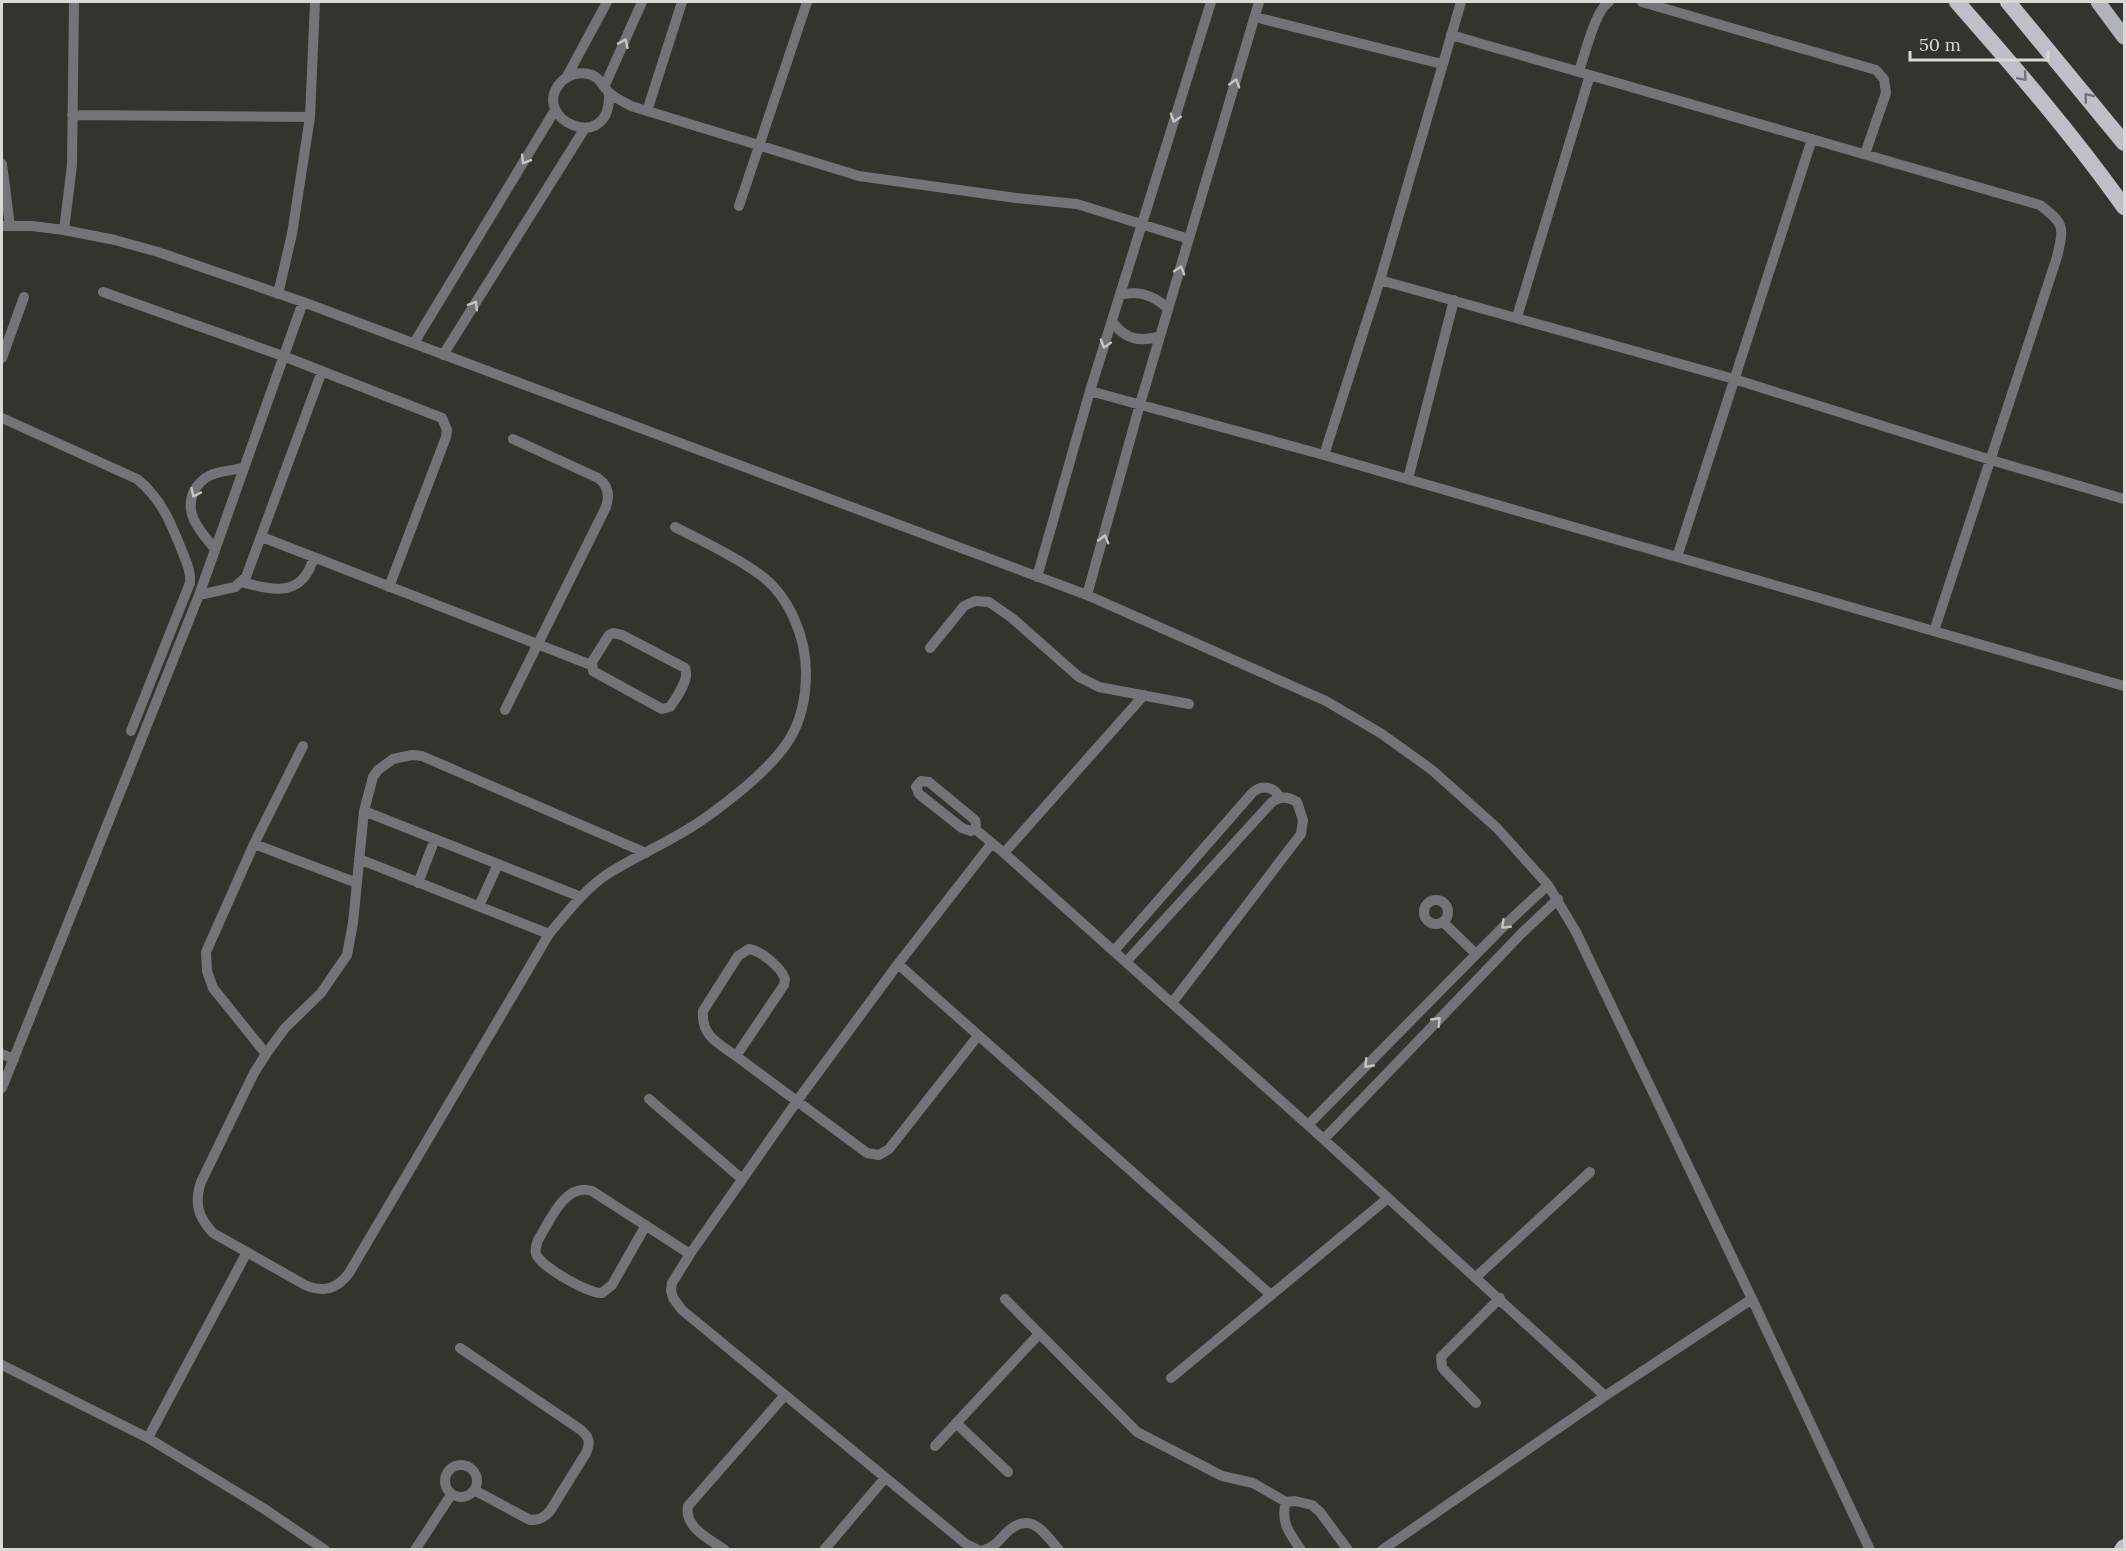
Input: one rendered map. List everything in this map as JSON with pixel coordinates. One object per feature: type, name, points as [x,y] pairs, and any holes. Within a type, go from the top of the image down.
[{"type":"highway","points":[[1957,2],[2034,90],[2094,165],[2124,207]]},
{"type":"highway","points":[[2008,2],[2124,142]]},
{"type":"main road","points":[[2098,2],[2124,37]]},
{"type":"lane","points":[[64,230],[72,165],[74,2]]},
{"type":"lane","points":[[278,294],[292,234],[310,117],[315,2]]},
{"type":"lane","points":[[414,343],[555,110],[556,91],[566,78],[607,2]]},
{"type":"lane","points":[[555,110],[560,118],[576,128],[594,126],[604,118],[609,106],[607,89],[642,2]]},
{"type":"lane","points":[[647,111],[682,2]]},
{"type":"lane","points":[[739,206],[807,2]]},
{"type":"lane","points":[[1037,577],[1090,392],[1210,2]]},
{"type":"lane","points":[[1087,595],[1140,404],[1259,2]]},
{"type":"lane","points":[[1324,455],[1380,280],[1461,2]]},
{"type":"lane","points":[[1579,72],[1598,16],[1605,4],[1609,2]]},
{"type":"lane","points":[[1642,2],[1876,70],[1884,80],[1886,93],[1865,154]]},
{"type":"lane","points":[[1254,17],[1442,64]]},
{"type":"lane","points":[[1451,34],[2040,205],[2057,217],[2062,233],[2057,256],[1934,631]]},
{"type":"lane","points":[[566,78],[576,74],[597,77],[607,89],[631,106],[859,176],[1016,198],[1077,204],[1189,239]]},
{"type":"lane","points":[[1517,317],[1590,75]]},
{"type":"lane","points":[[72,115],[310,117]]},
{"type":"lane","points":[[443,355],[585,128]]},
{"type":"lane","points":[[1677,557],[1812,139]]},
{"type":"lane","points":[[2,165],[6,226],[64,230],[158,252],[303,302],[1087,595],[1326,701],[1382,734],[1432,770],[1497,828],[1558,899],[1752,1299],[1870,1550]]},
{"type":"lane","points":[[1380,280],[1734,379],[1991,460],[2124,499]]},
{"type":"lane","points":[[103,292],[283,356],[437,415],[445,423],[446,437],[389,587]]},
{"type":"lane","points":[[1120,295],[1147,294],[1168,309]]},
{"type":"lane","points":[[2,358],[24,297]]},
{"type":"lane","points":[[1408,479],[1454,300]]},
{"type":"lane","points":[[2,1088],[199,595],[303,302]]},
{"type":"lane","points":[[1112,321],[1118,329],[1133,339],[1152,339],[1160,336]]},
{"type":"lane","points":[[199,595],[228,589],[246,577],[322,371]]},
{"type":"lane","points":[[1090,392],[1324,455],[2124,686]]},
{"type":"lane","points":[[2,418],[137,479],[159,501],[172,526],[189,570],[190,583],[131,732]]},
{"type":"lane","points":[[505,710],[606,507],[609,496],[606,486],[598,478],[513,439]]},
{"type":"lane","points":[[215,549],[193,520],[191,502],[193,493],[198,485],[213,474],[244,468]]},
{"type":"lane","points":[[646,853],[422,756],[402,756],[393,759],[378,770],[373,777],[364,811],[352,932],[347,955],[321,993],[285,1028],[249,1083],[201,1182],[197,1196],[197,1210],[203,1223],[213,1233],[305,1285],[317,1290],[330,1289],[341,1283],[356,1263],[549,934],[580,897],[607,874],[646,853],[703,820],[771,765],[790,739],[798,723],[806,688],[804,652],[800,635],[789,609],[773,586],[758,573],[675,527]]},
{"type":"lane","points":[[262,537],[591,665],[595,673],[662,709],[670,707],[687,675],[687,671],[681,665],[618,633],[609,635],[591,665]]},
{"type":"lane","points":[[241,582],[270,589],[288,589],[302,580],[314,558]]},
{"type":"lane","points":[[930,648],[964,606],[975,601],[989,602],[1012,618],[1088,683],[1189,704]]},
{"type":"lane","points":[[1004,853],[1144,695]]},
{"type":"lane","points":[[266,1054],[213,988],[205,961],[209,942],[254,844],[303,746]]},
{"type":"lane","points":[[929,782],[975,820],[975,829],[971,831],[962,828],[919,794],[918,783],[929,782]]},
{"type":"lane","points":[[1114,951],[1258,789],[1269,788],[1278,793],[1280,798]]},
{"type":"lane","points":[[1126,962],[1271,803],[1280,798],[1292,798],[1297,802],[1303,820],[1301,834],[1172,1003]]},
{"type":"lane","points":[[364,811],[580,897]]},
{"type":"lane","points":[[975,829],[1324,1139],[1605,1396]]},
{"type":"lane","points":[[418,882],[435,839]]},
{"type":"lane","points":[[978,1550],[963,1547],[885,1478],[677,1305],[673,1298],[672,1283],[797,1101],[898,964],[992,843]]},
{"type":"lane","points":[[254,844],[357,883]]},
{"type":"lane","points":[[1204,849],[1218,861]]},
{"type":"lane","points":[[359,860],[549,934]]},
{"type":"lane","points":[[479,906],[498,864]]},
{"type":"lane","points":[[1308,1125],[1476,954],[1548,885]]},
{"type":"lane","points":[[1324,1139],[1523,932],[1558,899]]},
{"type":"lane","points":[[1160,900],[1173,911]]},
{"type":"lane","points":[[1443,922],[1476,954]]},
{"type":"lane","points":[[736,1056],[784,985],[785,979],[780,969],[755,950],[749,949],[738,956],[704,1011],[702,1021],[706,1031],[712,1038],[736,1056],[867,1153],[879,1155],[889,1149],[977,1036]]},
{"type":"lane","points":[[898,964],[1271,1295]]},
{"type":"lane","points":[[2,1054],[14,1059]]},
{"type":"lane","points":[[650,1099],[742,1179]]},
{"type":"lane","points":[[1476,1277],[1590,1172]]},
{"type":"lane","points":[[646,1225],[612,1285],[608,1291],[602,1293],[590,1292],[581,1287],[545,1264],[536,1254],[535,1248],[538,1240],[565,1198],[575,1190],[584,1188],[592,1191],[646,1225],[690,1254]]},
{"type":"lane","points":[[1171,1378],[1389,1198]]},
{"type":"lane","points":[[148,1438],[247,1252]]},
{"type":"lane","points":[[1476,1403],[1442,1367],[1442,1357],[1500,1298]]},
{"type":"lane","points":[[1005,1299],[1137,1432],[1222,1476],[1253,1484],[1286,1502],[1295,1501],[1312,1505],[1320,1512],[1348,1550]]},
{"type":"lane","points":[[1382,1550],[1605,1396],[1752,1299]]},
{"type":"lane","points":[[935,1446],[1039,1334]]},
{"type":"lane","points":[[460,1348],[580,1430],[589,1440],[586,1453],[545,1517],[530,1520],[474,1490]]},
{"type":"lane","points":[[2,1365],[148,1438],[263,1508],[325,1550]]},
{"type":"lane","points":[[725,1550],[693,1526],[687,1516],[688,1506],[785,1395]]},
{"type":"lane","points":[[956,1423],[1008,1472]]},
{"type":"lane","points":[[458,1465],[464,1465],[474,1472],[477,1484],[474,1490],[464,1497],[451,1495],[444,1484],[444,1478],[447,1472],[458,1465]]},
{"type":"lane","points":[[824,1550],[885,1478]]},
{"type":"lane","points":[[415,1550],[451,1495]]},
{"type":"lane","points":[[1286,1502],[1285,1525],[1301,1550]]},
{"type":"lane","points":[[984,1550],[992,1547],[1016,1526],[1026,1522],[1036,1525],[1059,1550]]}]
